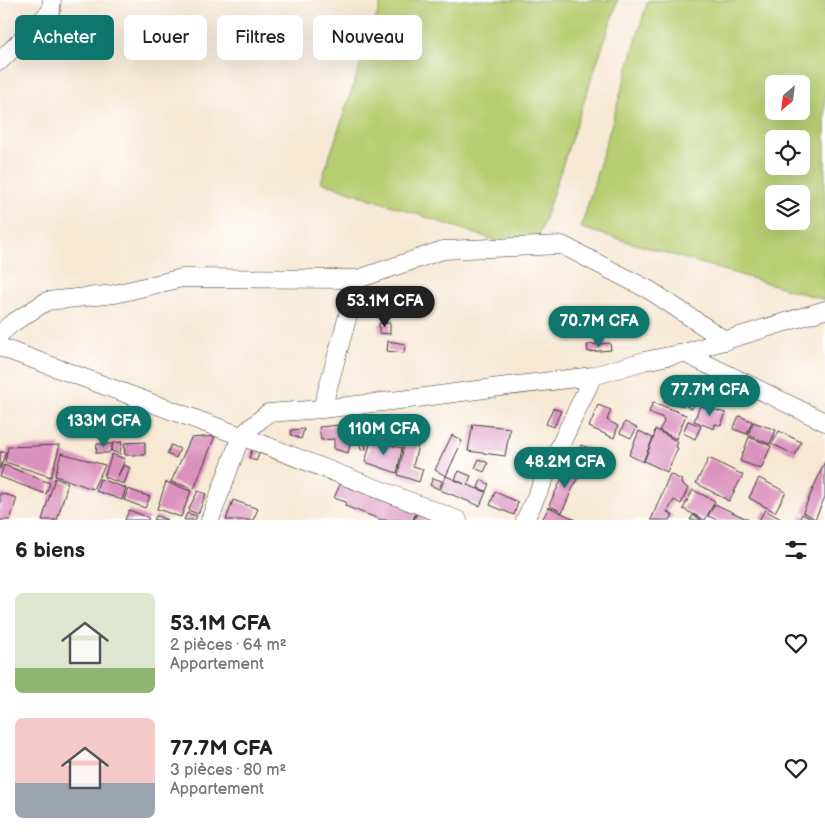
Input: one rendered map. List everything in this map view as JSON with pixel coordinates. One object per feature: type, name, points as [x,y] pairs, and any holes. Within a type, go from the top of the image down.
[{"type":"street","points":[[0,61],[50,11],[52,0]]},
{"type":"street","points":[[0,334],[11,324],[47,301],[115,294],[182,278],[358,279],[443,250],[562,245],[651,291],[726,340]]},
{"type":"street","points":[[322,409],[358,279]]},
{"type":"street","points":[[210,520],[241,436],[268,413],[322,409],[593,376],[644,361],[684,353],[825,310]]},
{"type":"street","points":[[0,347],[241,436],[458,520]]},
{"type":"street","points":[[684,353],[825,422]]},
{"type":"street","points":[[525,520],[593,376]]},
{"type":"green space","points":[[382,0],[618,0],[533,253],[321,182],[362,60],[422,60],[422,15],[377,15]]},
{"type":"green space","points":[[648,0],[825,0],[825,300],[581,228]]},
{"type":"building","points":[[379,323],[390,323],[390,334],[379,333]]},
{"type":"building","points":[[388,341],[405,344],[404,353],[387,351]]},
{"type":"building","points":[[610,343],[611,350],[588,352],[587,345]]},
{"type":"building","points":[[671,376],[682,377],[681,386],[670,385]]},
{"type":"building","points":[[664,385],[698,389],[698,397],[663,393]]},
{"type":"building","points":[[666,393],[688,397],[684,406],[664,402]]},
{"type":"building","points":[[691,397],[697,398],[692,409],[686,406]]},
{"type":"building","points":[[653,402],[686,415],[676,439],[659,430],[664,422],[663,418],[649,412]]},
{"type":"building","points":[[598,405],[611,410],[607,420],[618,426],[614,438],[589,427]]},
{"type":"building","points":[[700,406],[726,413],[721,425],[715,424],[714,429],[694,421]]},
{"type":"building","points":[[553,408],[561,411],[554,427],[546,424]]},
{"type":"building","points":[[739,416],[752,421],[747,434],[733,429]]},
{"type":"building","points":[[383,421],[385,434],[368,436],[369,443],[365,444],[366,449],[361,450],[359,437],[352,438],[348,453],[334,449],[334,439],[321,440],[319,427]]},
{"type":"building","points":[[416,421],[422,423],[420,432],[414,430]]},
{"type":"building","points":[[688,421],[701,426],[695,439],[683,433]]},
{"type":"building","points":[[625,422],[637,428],[631,438],[620,433]]},
{"type":"building","points":[[753,422],[776,430],[770,444],[748,435]]},
{"type":"building","points":[[473,424],[510,428],[505,456],[468,451]]},
{"type":"building","points":[[304,429],[301,439],[291,435],[291,430]]},
{"type":"building","points":[[655,429],[678,442],[676,447],[678,448],[667,472],[644,461],[654,437]]},
{"type":"building","points":[[639,431],[653,438],[643,462],[629,455]]},
{"type":"building","points":[[779,431],[801,442],[795,455],[772,444]]},
{"type":"building","points":[[452,435],[462,441],[446,476],[435,470]]},
{"type":"building","points":[[215,436],[194,489],[171,482],[191,438]]},
{"type":"building","points":[[406,436],[419,441],[413,466],[423,469],[419,482],[398,475]]},
{"type":"building","points":[[749,437],[771,446],[761,469],[740,461]]},
{"type":"building","points":[[371,441],[402,448],[397,473],[365,462]]},
{"type":"building","points":[[122,442],[120,454],[111,451],[113,443]]},
{"type":"building","points":[[145,442],[145,455],[125,455],[124,443]]},
{"type":"building","points":[[97,444],[113,444],[109,453],[96,453]]},
{"type":"building","points":[[60,445],[51,477],[5,462],[8,447]]},
{"type":"building","points":[[171,445],[180,449],[176,458],[167,454]]},
{"type":"building","points":[[581,445],[605,455],[600,467],[576,458]]},
{"type":"building","points":[[252,449],[260,452],[256,461],[249,458]]},
{"type":"building","points":[[0,452],[6,452],[0,469]]},
{"type":"building","points":[[61,453],[105,465],[93,489],[55,476]]},
{"type":"building","points":[[527,453],[539,457],[532,474],[520,470]]},
{"type":"building","points":[[112,454],[125,459],[118,476],[124,465],[130,468],[124,484],[104,477]]},
{"type":"building","points":[[709,458],[743,475],[729,501],[696,483]]},
{"type":"building","points":[[479,459],[488,463],[484,472],[475,468]]},
{"type":"building","points":[[825,461],[825,497],[815,519],[803,512]]},
{"type":"building","points":[[4,465],[50,483],[46,494],[0,477]]},
{"type":"building","points":[[568,466],[580,472],[562,512],[549,505]]},
{"type":"building","points":[[459,471],[471,476],[467,485],[486,492],[480,506],[440,490],[446,476],[464,484],[455,479]]},
{"type":"building","points":[[670,474],[682,480],[681,483],[688,488],[681,504],[674,500],[667,512],[673,515],[670,520],[651,520]]},
{"type":"building","points":[[55,478],[68,483],[57,520],[42,520]]},
{"type":"building","points":[[433,478],[442,481],[439,489],[430,485]]},
{"type":"building","points":[[759,478],[786,492],[775,512],[749,498]]},
{"type":"building","points":[[100,479],[126,488],[122,500],[96,491]]},
{"type":"building","points":[[342,480],[417,509],[413,520],[382,520],[345,506],[346,502],[334,498]]},
{"type":"building","points":[[481,480],[489,484],[486,491],[478,488]]},
{"type":"building","points":[[166,482],[191,491],[181,517],[157,509]]},
{"type":"building","points":[[128,489],[150,497],[145,508],[124,500]]},
{"type":"building","points":[[693,490],[715,501],[705,520],[683,509]]},
{"type":"building","points":[[198,491],[206,494],[198,514],[188,510]]},
{"type":"building","points":[[495,492],[518,502],[514,515],[490,505]]},
{"type":"building","points":[[0,493],[17,498],[10,520],[0,520]]},
{"type":"building","points":[[233,500],[258,509],[253,520],[226,520]]},
{"type":"building","points":[[715,504],[749,520],[717,520],[708,516]]},
{"type":"building","points":[[549,507],[576,520],[542,520]]},
{"type":"building","points":[[129,510],[149,518],[148,520],[125,520]]},
{"type":"building","points":[[765,510],[781,519],[781,520],[759,520]]},
{"type":"building","points":[[417,512],[438,520],[414,520]]},
{"type":"building","points":[[187,513],[197,516],[195,520],[184,520]]},
{"type":"building","points":[[802,514],[813,520],[799,520]]},
{"type":"building","points":[[693,515],[702,520],[690,520]]},
{"type":"building","points":[[156,516],[168,520],[154,520]]}]
